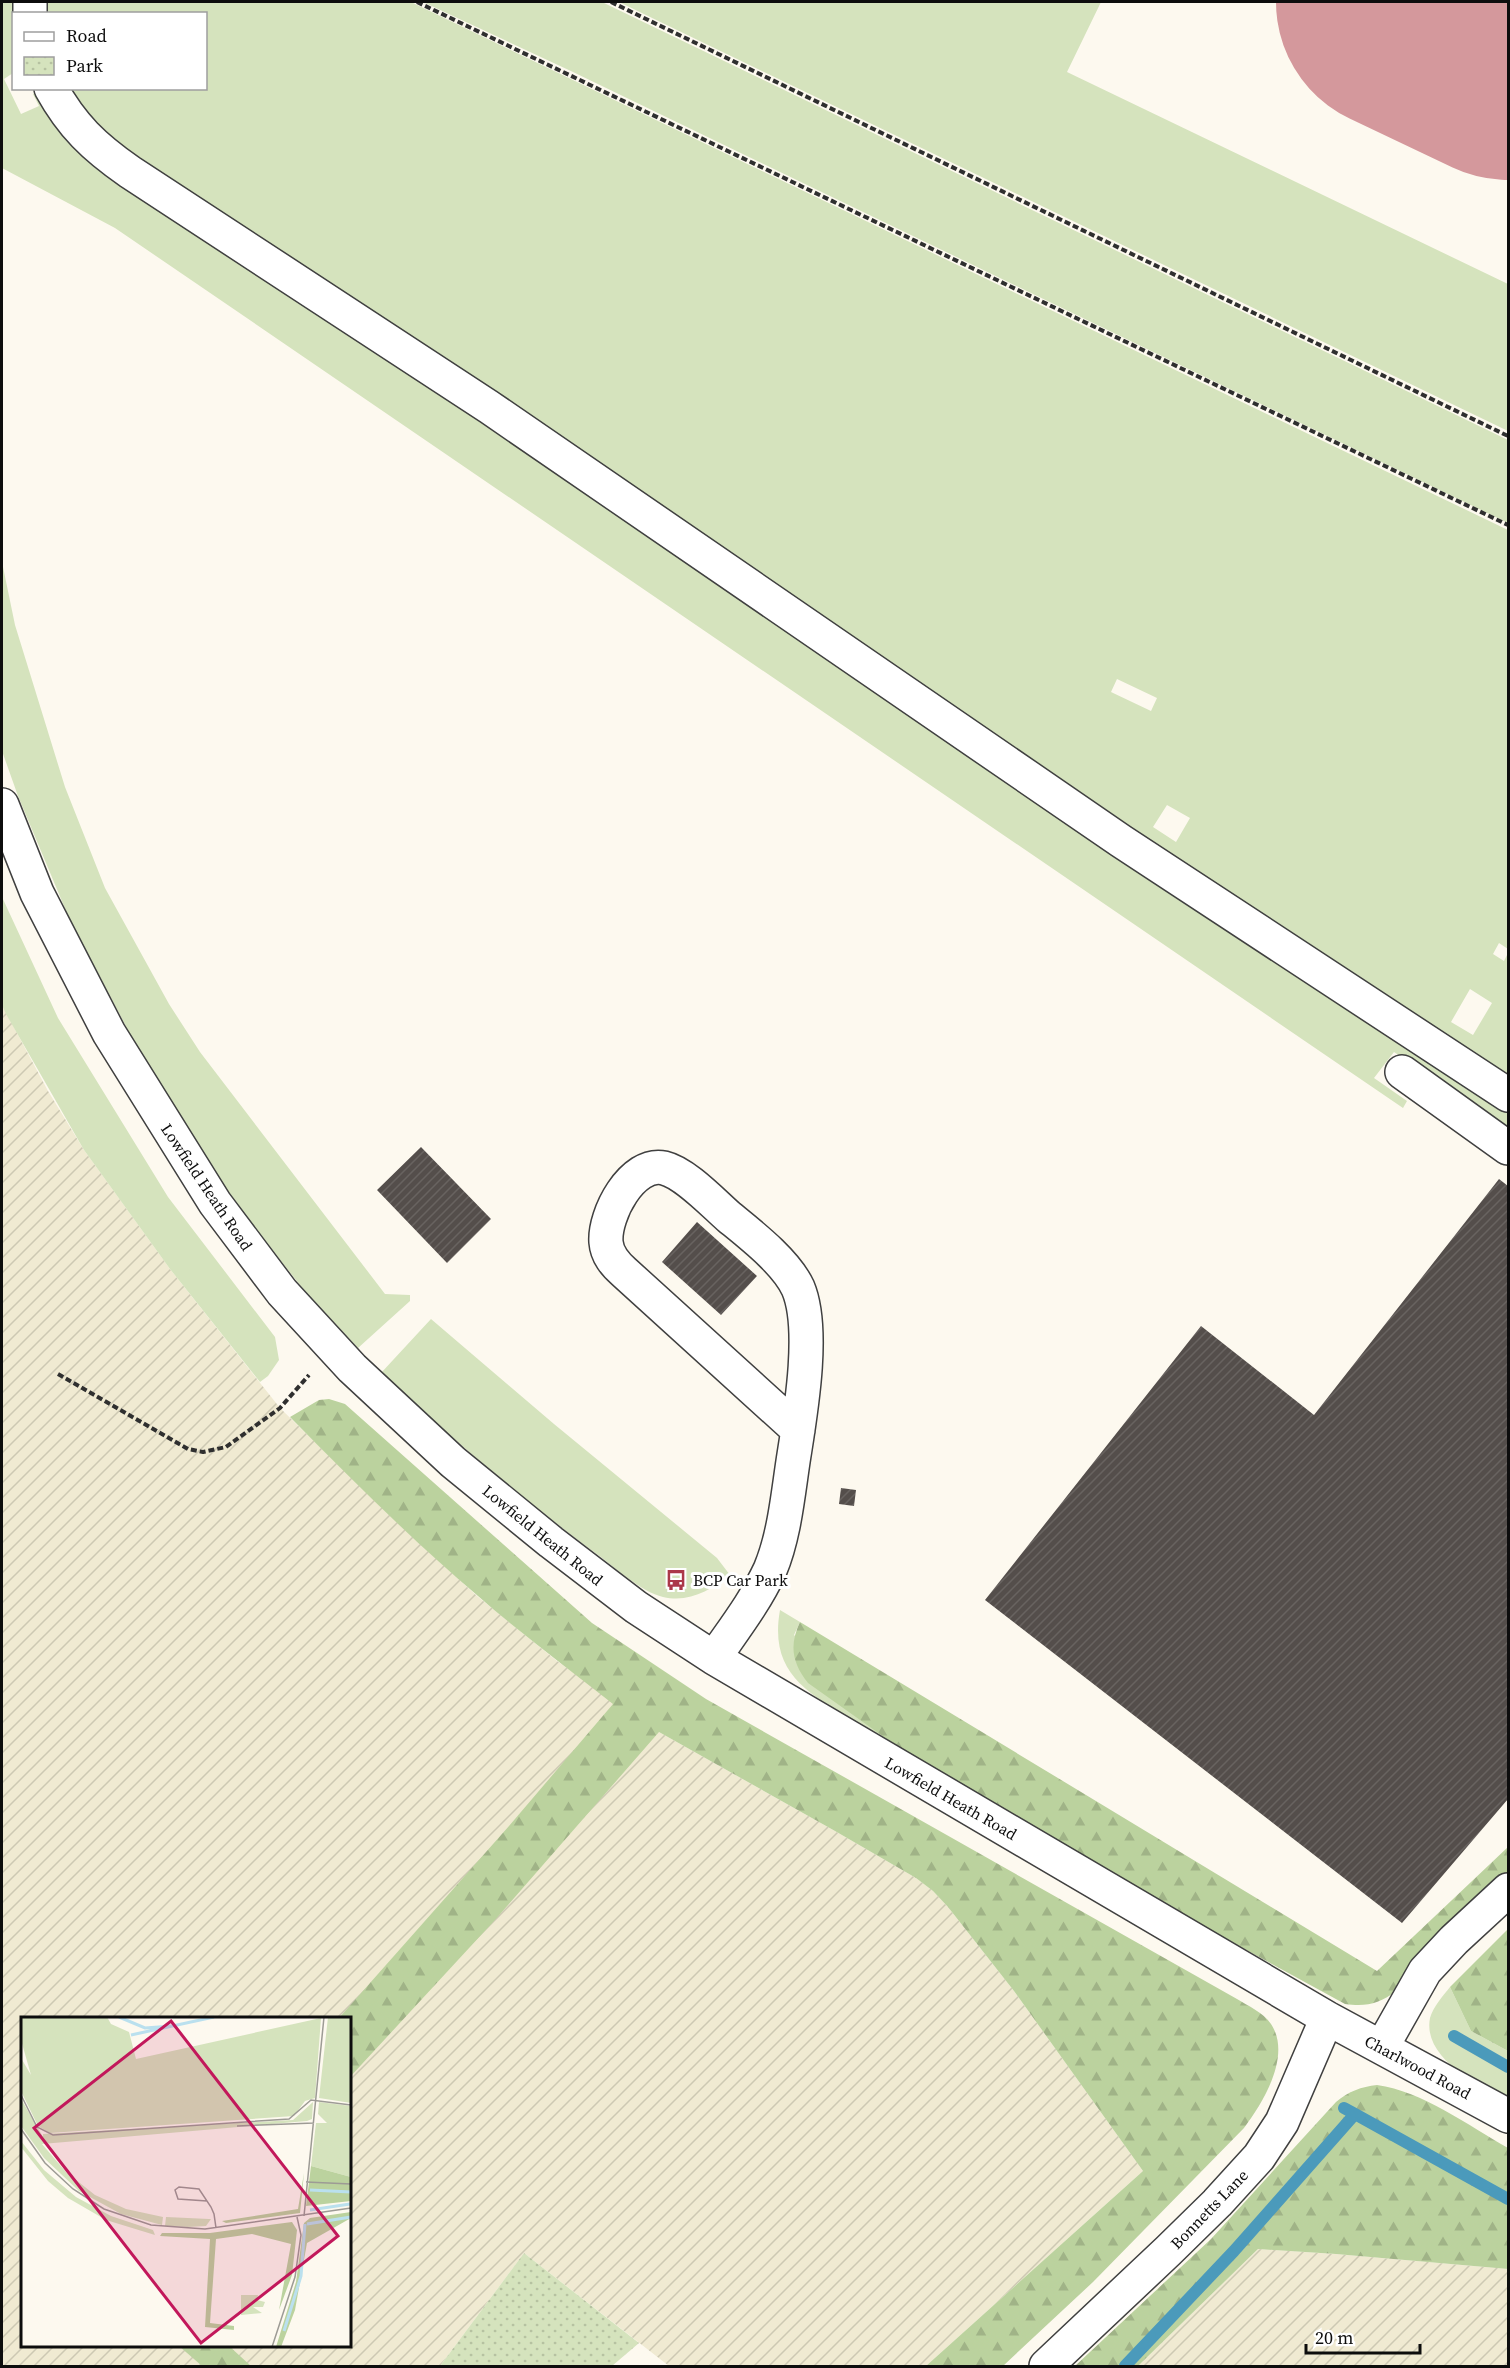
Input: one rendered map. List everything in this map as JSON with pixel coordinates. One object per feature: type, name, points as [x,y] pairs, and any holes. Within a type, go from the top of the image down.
[{"type":"street","points":[[52,90],[65,113],[86,138],[130,172],[489,407],[1121,841],[1509,1095]]},
{"type":"street","name":"Lowfield Heath Road","points":[[2,805],[29,874],[55,930],[109,1033],[157,1114],[215,1203],[282,1292],[351,1368],[453,1462],[551,1542],[636,1607],[714,1658],[1327,2018]]},
{"type":"street","points":[[1402,1072],[1509,1148]]},
{"type":"street","points":[[714,1658],[757,1596],[777,1550],[798,1430],[806,1342],[802,1301],[796,1285],[771,1254],[686,1180],[664,1168],[646,1170],[636,1175],[622,1193],[609,1219],[606,1242],[611,1258],[798,1430]]},
{"type":"street","points":[[1382,2047],[1425,1971],[1454,1940],[1509,1890]]},
{"type":"street","name":"Charlwood Road","points":[[1327,2018],[1509,2116]]},
{"type":"street","name":"Bonnetts Lane","points":[[1046,2367],[1168,2252],[1259,2157],[1282,2122],[1327,2018]]},
{"type":"path","points":[[417,2],[1509,525]]},
{"type":"path","points":[[611,2],[1509,436]]},
{"type":"path","points":[[58,1374],[188,1449],[203,1452],[214,1451],[226,1447],[280,1408],[333,1348]]},
{"type":"shaded area","points":[[2,1005],[48,1091],[84,1150],[170,1269],[280,1408],[406,1531],[477,1596],[557,1661],[659,1732],[916,1878],[933,1891],[1014,1991],[1143,2171],[926,2366],[669,2366],[524,2253],[440,2366],[2,2366]]},
{"type":"shaded area","points":[[1258,2249],[1508,2269],[1508,2366],[1138,2366]]},
{"type":"green space","points":[[2,2],[18,2],[15,12],[12,12],[12,74],[4,79],[21,114],[39,106],[33,94],[39,90],[1508,1112],[1508,1136],[1462,1098],[1394,1052],[1374,1078],[1407,1101],[1403,1108],[115,228],[2,168]]},
{"type":"green space","points":[[40,2],[411,2],[1508,530],[1508,949],[1499,943],[1493,954],[1504,961],[1508,953],[1508,1079],[1364,985],[125,156],[65,90],[207,90],[207,12],[41,12]],"holes":[[[1117,679],[1157,698],[1151,711],[1111,692]],[[1167,805],[1190,818],[1176,842],[1153,827]],[[1470,989],[1492,1003],[1473,1035],[1451,1022]]]},
{"type":"green space","points":[[423,2],[602,2],[1508,440],[1508,523],[573,72]]},
{"type":"green space","points":[[619,2],[1101,2],[1067,72],[1508,284],[1508,431]]},
{"type":"green space","points":[[2,562],[15,625],[65,787],[105,888],[169,1004],[200,1052],[385,1294],[410,1295],[410,1301],[358,1348],[303,1289],[227,1192],[141,1055],[69,918],[18,796],[2,751]]},
{"type":"green space","points":[[2,897],[58,1018],[168,1197],[275,1337],[279,1360],[268,1376],[260,1382],[170,1269],[84,1150],[6,1014],[2,1005]]},
{"type":"green space","points":[[431,1319],[717,1558],[730,1575],[715,1586],[691,1597],[663,1597],[646,1590],[570,1534],[460,1444],[381,1373]]},
{"type":"green space","points":[[329,1399],[345,1404],[592,1623],[706,1699],[1237,1999],[1260,2013],[1271,2024],[1277,2036],[1277,2064],[1259,2106],[1244,2128],[1093,2282],[1003,2366],[926,2366],[1143,2171],[1014,1991],[933,1891],[916,1878],[659,1732],[494,1921],[351,2076],[351,2017],[340,2017],[509,1826],[613,1704],[453,1575],[290,1417],[319,1400]]},
{"type":"green space","points":[[780,1610],[800,1622],[794,1635],[922,1764],[806,1689],[786,1664],[780,1649],[778,1631]]},
{"type":"green space","points":[[800,1622],[1377,1971],[1508,1847],[1508,1872],[1458,1920],[1396,1991],[1372,2003],[1345,2004],[1089,1864],[922,1764],[808,1683],[798,1668],[794,1654],[794,1638]]},
{"type":"green space","points":[[1508,1929],[1508,2051],[1471,2031],[1450,1987]]},
{"type":"green space","points":[[1450,1987],[1471,2031],[1508,2051],[1508,2102],[1469,2079],[1444,2058],[1435,2046],[1430,2033],[1431,2014]]},
{"type":"green space","points":[[1377,2085],[1411,2094],[1428,2102],[1508,2148],[1508,2269],[1258,2249],[1138,2366],[1075,2366],[1211,2239],[1336,2102],[1355,2090]]},
{"type":"green space","points":[[524,2253],[639,2343],[612,2366],[440,2366]]},
{"type":"green space","points":[[180,2347],[230,2347],[251,2366],[202,2366]]},
{"type":"building","points":[[421,1147],[491,1219],[447,1263],[377,1190]]},
{"type":"building","points":[[1499,1179],[1508,1186],[1508,1799],[1402,1923],[985,1600],[1201,1326],[1314,1415]]},
{"type":"building","points":[[697,1222],[757,1276],[721,1315],[662,1262]]},
{"type":"building","points":[[841,1488],[856,1490],[854,1506],[839,1504]]},
{"type":"waterway","points":[[1454,2036],[1508,2067]]},
{"type":"waterway","points":[[1125,2366],[1234,2251],[1355,2114],[1344,2108]]},
{"type":"waterway","points":[[1355,2114],[1508,2199]]},
{"type":"taxiway","points":[[1420,2],[1496,45]]},
{"type":"runway","points":[[1405,2],[1508,51]]},
{"type":"place","name":"BCP Car Park","points":[[676,1580]]}]
